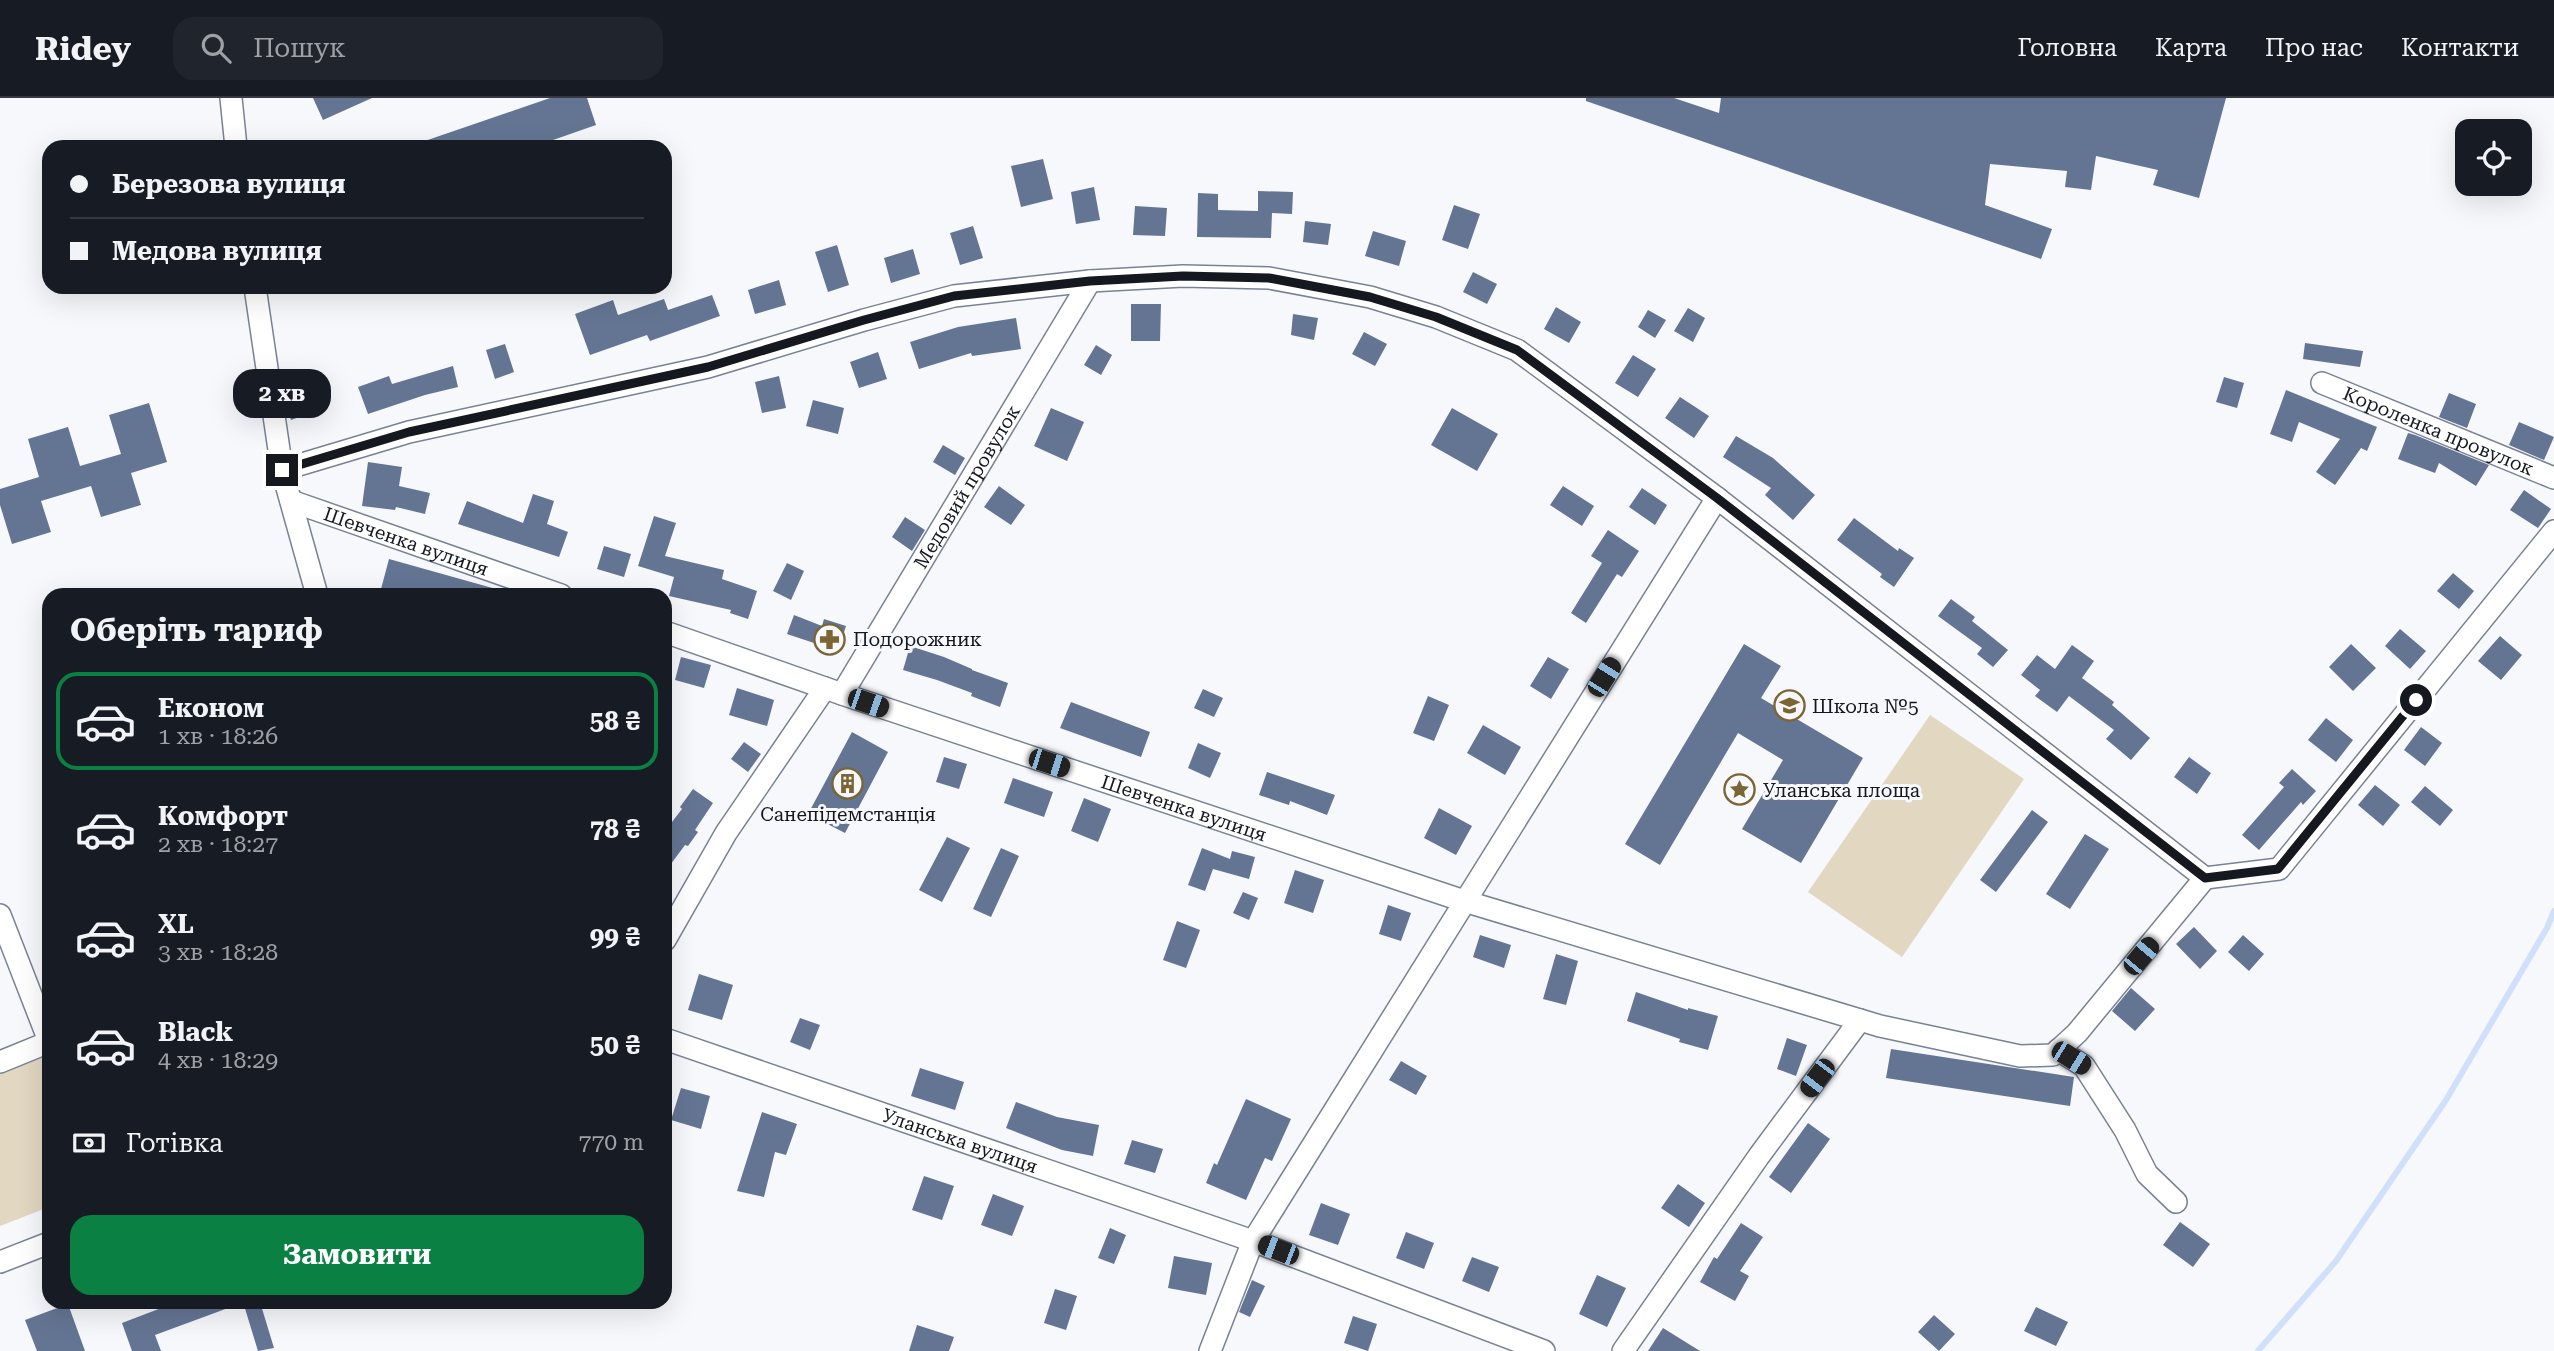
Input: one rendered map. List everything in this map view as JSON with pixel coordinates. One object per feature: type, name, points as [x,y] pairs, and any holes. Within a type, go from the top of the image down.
[{"type":"street","points":[[231,98],[235,140]]},
{"type":"street","points":[[282,470],[409,432],[708,367],[954,296],[1090,281],[1183,276],[1269,278],[1370,297],[1436,317],[1517,350],[1717,498],[2205,878]]},
{"type":"street","name":"Медовий провулок","points":[[672,928],[726,833],[834,691],[1090,281]]},
{"type":"street","points":[[256,294],[282,470],[315,588]]},
{"type":"street","name":"Короленка провулок","points":[[2322,383],[2554,478]]},
{"type":"street","points":[[1210,1351],[1253,1241],[1717,498]]},
{"type":"street","name":"Шевченка вулиця","points":[[291,500],[541,588]]},
{"type":"street","points":[[1464,901],[1860,1020],[2020,1056],[2053,1055],[2077,1033],[2205,878],[2278,869],[2554,531]]},
{"type":"street","name":"Шевченка вулиця","points":[[672,634],[1464,901]]},
{"type":"street","points":[[0,915],[42,1023]]},
{"type":"street","points":[[1623,1351],[1759,1156],[1860,1020]]},
{"type":"street","name":"Уланська вулиця","points":[[672,1041],[1253,1241],[1544,1351]]},
{"type":"street","points":[[0,1062],[42,1044]]},
{"type":"street","points":[[2058,1050],[2084,1066],[2124,1130],[2147,1174],[2176,1202]]},
{"type":"street","points":[[0,1262],[42,1246]]},
{"type":"shaded area","points":[[1930,715],[2024,779],[1902,957],[1808,892]]},
{"type":"shaded area","points":[[42,1054],[42,1210],[0,1226],[0,1070]]},
{"type":"building","points":[[313,98],[372,98],[323,120]]},
{"type":"building","points":[[550,98],[587,98],[596,125],[553,140],[428,140]]},
{"type":"building","points":[[1586,98],[1674,98],[1719,113],[1721,98],[2226,98],[2199,198],[2153,185],[2158,170],[2096,156],[2091,190],[2065,187],[2067,171],[1990,164],[1985,205],[2052,229],[2041,259],[1586,101]]},
{"type":"building","points":[[1043,159],[1053,199],[1021,207],[1011,166]]},
{"type":"building","points":[[1094,187],[1100,220],[1076,224],[1071,192]]},
{"type":"building","points":[[1258,191],[1293,192],[1292,214],[1272,213],[1271,238],[1197,237],[1198,193],[1218,194],[1218,210],[1258,211]]},
{"type":"building","points":[[1454,205],[1480,214],[1468,249],[1442,240]]},
{"type":"building","points":[[1135,206],[1167,208],[1165,236],[1133,235]]},
{"type":"building","points":[[1305,221],[1331,224],[1328,245],[1303,242]]},
{"type":"building","points":[[973,226],[983,258],[960,265],[950,233]]},
{"type":"building","points":[[1373,231],[1406,241],[1399,266],[1365,256]]},
{"type":"building","points":[[837,245],[849,285],[828,292],[815,252]]},
{"type":"building","points":[[913,249],[920,274],[891,283],[884,258]]},
{"type":"building","points":[[1473,272],[1497,284],[1487,304],[1463,292]]},
{"type":"building","points":[[779,280],[786,305],[755,314],[748,290]]},
{"type":"building","points":[[712,295],[720,316],[650,341],[647,335],[590,355],[575,314],[613,300],[618,315],[664,299],[668,310]]},
{"type":"building","points":[[1131,304],[1161,304],[1160,341],[1131,341]]},
{"type":"building","points":[[1556,307],[1581,322],[1569,343],[1544,329]]},
{"type":"building","points":[[1688,308],[1705,318],[1693,342],[1674,331]]},
{"type":"building","points":[[1648,310],[1666,320],[1655,338],[1638,327]]},
{"type":"building","points":[[1293,314],[1318,318],[1314,340],[1291,335]]},
{"type":"building","points":[[1016,318],[1021,349],[972,356],[971,353],[919,369],[910,342],[958,327]]},
{"type":"building","points":[[1364,332],[1387,344],[1375,366],[1352,354]]},
{"type":"building","points":[[2305,343],[2363,351],[2360,367],[2303,359]]},
{"type":"building","points":[[505,344],[514,372],[495,379],[486,350]]},
{"type":"building","points":[[1096,345],[1112,355],[1101,375],[1084,365]]},
{"type":"building","points":[[878,352],[887,379],[859,388],[850,362]]},
{"type":"building","points":[[1633,355],[1656,369],[1638,397],[1615,383]]},
{"type":"building","points":[[453,366],[458,387],[368,414],[358,387],[389,376],[392,384]]},
{"type":"building","points":[[779,376],[786,408],[762,413],[755,382]]},
{"type":"building","points":[[2224,377],[2244,383],[2237,408],[2216,402]]},
{"type":"building","points":[[2286,390],[2377,427],[2367,451],[2361,448],[2335,485],[2316,472],[2340,439],[2299,422],[2292,442],[2270,434]]},
{"type":"building","points":[[317,392],[322,409],[291,420],[285,403]]},
{"type":"building","points":[[2449,393],[2476,404],[2467,428],[2439,417]]},
{"type":"building","points":[[1680,397],[1709,416],[1694,438],[1665,418]]},
{"type":"building","points":[[813,400],[844,408],[838,434],[806,426]]},
{"type":"building","points":[[149,403],[167,462],[131,473],[141,505],[101,517],[91,486],[41,501],[51,532],[12,544],[0,505],[0,489],[39,477],[28,439],[68,427],[80,466],[121,454],[109,415]]},
{"type":"building","points":[[1051,408],[1084,422],[1067,461],[1034,446]]},
{"type":"building","points":[[1452,408],[1498,434],[1477,471],[1431,445]]},
{"type":"building","points":[[2519,422],[2554,437],[2544,460],[2509,445]]},
{"type":"building","points":[[2408,433],[2489,465],[2476,486],[2439,463],[2435,473],[2398,459]]},
{"type":"building","points":[[1736,436],[1773,458],[1815,495],[1793,520],[1765,495],[1771,488],[1723,457]]},
{"type":"building","points":[[943,445],[965,458],[955,475],[933,462]]},
{"type":"building","points":[[368,462],[402,467],[399,486],[430,493],[425,514],[396,507],[395,510],[362,506]]},
{"type":"building","points":[[999,486],[1025,505],[1011,525],[984,507]]},
{"type":"building","points":[[1563,486],[1594,506],[1582,526],[1550,505]]},
{"type":"building","points":[[1642,488],[1667,505],[1655,525],[1629,507]]},
{"type":"building","points":[[2524,490],[2551,509],[2538,528],[2510,510]]},
{"type":"building","points":[[533,494],[554,501],[547,524],[568,532],[559,557],[458,524],[467,501],[523,523]]},
{"type":"building","points":[[654,516],[676,523],[665,556],[724,570],[722,579],[757,591],[748,619],[730,613],[731,610],[672,597],[674,577],[638,566]]},
{"type":"building","points":[[905,517],[925,530],[912,551],[892,537]]},
{"type":"building","points":[[1854,518],[1898,551],[1899,548],[1914,558],[1894,587],[1880,577],[1882,574],[1837,540]]},
{"type":"building","points":[[1608,530],[1639,551],[1622,577],[1617,574],[1586,623],[1571,613],[1602,563],[1591,556]]},
{"type":"building","points":[[604,546],[631,554],[624,577],[597,569]]},
{"type":"building","points":[[389,559],[492,588],[381,588]]},
{"type":"building","points":[[787,563],[804,571],[791,600],[773,591]]},
{"type":"building","points":[[2453,573],[2474,591],[2459,609],[2437,591]]},
{"type":"building","points":[[1951,599],[1975,617],[1972,621],[2008,650],[1993,667],[1977,654],[1982,648],[1938,616]]},
{"type":"building","points":[[794,615],[822,626],[824,619],[846,626],[838,651],[787,634]]},
{"type":"building","points":[[2400,629],[2426,651],[2410,669],[2385,646]]},
{"type":"building","points":[[2500,636],[2522,655],[2501,680],[2478,661]]},
{"type":"building","points":[[1744,644],[1781,666],[1761,698],[1863,758],[1801,863],[1742,829],[1783,760],[1738,733],[1660,865],[1625,844]]},
{"type":"building","points":[[2351,644],[2376,668],[2353,691],[2329,667]]},
{"type":"building","points":[[2072,645],[2094,661],[2082,678],[2114,702],[2112,705],[2150,738],[2131,760],[2106,739],[2114,730],[2069,696],[2057,712],[2035,696],[2040,690],[2021,675],[2037,655],[2055,669]]},
{"type":"building","points":[[910,646],[1008,683],[1000,707],[971,696],[972,693],[903,670]]},
{"type":"building","points":[[681,657],[711,665],[704,688],[675,680]]},
{"type":"building","points":[[1548,657],[1569,669],[1551,699],[1530,686]]},
{"type":"building","points":[[737,688],[774,700],[767,726],[729,715]]},
{"type":"building","points":[[1203,689],[1223,698],[1214,717],[1194,708]]},
{"type":"building","points":[[1428,696],[1449,705],[1434,741],[1413,733]]},
{"type":"building","points":[[1071,702],[1150,732],[1141,757],[1060,728]]},
{"type":"building","points":[[2326,718],[2353,740],[2336,762],[2308,740]]},
{"type":"building","points":[[1483,725],[1521,747],[1505,775],[1467,753]]},
{"type":"building","points":[[2421,727],[2442,743],[2425,766],[2404,750]]},
{"type":"building","name":"Санепідемстанція","points":[[852,732],[888,752],[845,833],[808,814]]},
{"type":"building","points":[[744,742],[761,754],[748,772],[731,759]]},
{"type":"building","points":[[1198,743],[1221,753],[1210,778],[1188,768]]},
{"type":"building","points":[[944,757],[967,764],[959,789],[936,782]]},
{"type":"building","points":[[2189,757],[2211,773],[2197,794],[2174,777]]},
{"type":"building","points":[[2292,769],[2316,791],[2303,805],[2301,802],[2259,850],[2242,835],[2284,787],[2279,783]]},
{"type":"building","points":[[1267,772],[1335,795],[1327,815],[1290,801],[1289,805],[1259,795]]},
{"type":"building","points":[[1013,778],[1053,792],[1044,817],[1004,803]]},
{"type":"building","points":[[2375,785],[2400,805],[2383,826],[2358,805]]},
{"type":"building","points":[[2425,786],[2453,810],[2440,826],[2411,802]]},
{"type":"building","points":[[693,789],[713,803],[695,830],[698,832],[672,863],[672,822],[682,809],[680,807]]},
{"type":"building","points":[[1084,798],[1111,809],[1098,842],[1071,831]]},
{"type":"building","points":[[1439,808],[1472,826],[1456,855],[1424,838]]},
{"type":"building","points":[[2032,810],[2048,822],[1996,892],[1980,880]]},
{"type":"building","points":[[2085,834],[2109,849],[2070,909],[2046,894]]},
{"type":"building","points":[[947,837],[970,848],[942,902],[919,890]]},
{"type":"building","points":[[1001,848],[1019,856],[991,917],[973,909]]},
{"type":"building","points":[[1202,848],[1230,859],[1232,851],[1255,857],[1249,879],[1213,869],[1205,891],[1188,885]]},
{"type":"building","points":[[1295,870],[1324,880],[1313,913],[1284,903]]},
{"type":"building","points":[[1243,892],[1258,898],[1249,920],[1233,913]]},
{"type":"building","points":[[1388,905],[1411,913],[1401,941],[1379,934]]},
{"type":"building","points":[[1177,921],[1200,930],[1186,968],[1163,960]]},
{"type":"building","points":[[2194,927],[2217,951],[2200,969],[2176,944]]},
{"type":"building","points":[[1480,935],[1511,945],[1504,968],[1473,957]]},
{"type":"building","points":[[2243,935],[2264,954],[2249,971],[2228,952]]},
{"type":"building","points":[[1556,954],[1578,961],[1566,1005],[1543,999]]},
{"type":"building","points":[[699,974],[733,985],[722,1020],[688,1010]]},
{"type":"building","points":[[2131,988],[2155,1009],[2135,1031],[2112,1011]]},
{"type":"building","points":[[1636,992],[1688,1010],[1718,1016],[1708,1050],[1679,1042],[1680,1039],[1627,1021]]},
{"type":"building","points":[[800,1018],[820,1025],[810,1050],[790,1042]]},
{"type":"building","points":[[1787,1038],[1807,1045],[1796,1076],[1777,1069]]},
{"type":"building","points":[[1891,1049],[2074,1077],[2070,1106],[1886,1078]]},
{"type":"building","points":[[1401,1061],[1427,1076],[1416,1095],[1389,1080]]},
{"type":"building","points":[[920,1068],[964,1082],[955,1110],[911,1096]]},
{"type":"building","points":[[681,1088],[710,1096],[701,1129],[672,1120]]},
{"type":"building","points":[[1246,1099],[1291,1119],[1272,1161],[1265,1158],[1246,1200],[1206,1183],[1214,1163],[1217,1165]]},
{"type":"building","points":[[1016,1102],[1057,1117],[1099,1125],[1093,1156],[1062,1150],[1006,1128]]},
{"type":"building","points":[[762,1112],[797,1124],[786,1155],[775,1152],[764,1197],[737,1191]]},
{"type":"building","points":[[1808,1123],[1830,1139],[1791,1193],[1769,1177]]},
{"type":"building","points":[[1132,1140],[1163,1149],[1155,1173],[1124,1164]]},
{"type":"building","points":[[924,1176],[954,1186],[942,1220],[912,1210]]},
{"type":"building","points":[[1678,1184],[1705,1203],[1689,1227],[1661,1208]]},
{"type":"building","points":[[993,1194],[1024,1206],[1012,1236],[981,1225]]},
{"type":"building","points":[[1321,1203],[1350,1214],[1338,1245],[1309,1235]]},
{"type":"building","points":[[2180,1222],[2210,1244],[2193,1267],[2163,1245]]},
{"type":"building","points":[[1741,1223],[1763,1237],[1740,1271],[1749,1276],[1735,1301],[1700,1282],[1714,1257],[1717,1259]]},
{"type":"building","points":[[1110,1228],[1126,1235],[1114,1264],[1098,1258]]},
{"type":"building","points":[[1406,1232],[1434,1243],[1424,1269],[1396,1258]]},
{"type":"building","points":[[1174,1256],[1212,1263],[1206,1295],[1168,1288]]},
{"type":"building","points":[[1472,1257],[1499,1267],[1489,1292],[1462,1281]]},
{"type":"building","points":[[1597,1275],[1626,1288],[1607,1327],[1579,1314]]},
{"type":"building","points":[[1252,1280],[1265,1286],[1250,1317],[1239,1312]]},
{"type":"building","points":[[1055,1289],[1077,1296],[1066,1330],[1044,1323]]},
{"type":"building","points":[[2036,1307],[2068,1322],[2056,1346],[2024,1331]]},
{"type":"building","points":[[55,1309],[70,1309],[85,1351],[37,1351],[25,1320]]},
{"type":"building","points":[[159,1309],[225,1309],[155,1335],[161,1351],[132,1351],[122,1323]]},
{"type":"building","points":[[245,1309],[262,1309],[274,1348],[258,1351]]},
{"type":"building","points":[[1934,1315],[1955,1334],[1939,1351],[1918,1332]]},
{"type":"building","points":[[1353,1316],[1377,1324],[1368,1351],[1344,1343]]},
{"type":"building","points":[[917,1325],[954,1337],[949,1351],[909,1351]]},
{"type":"building","points":[[1663,1328],[1700,1351],[1648,1351]]},
{"type":"waterway","points":[[2258,1351],[2336,1261],[2446,1100],[2547,928],[2554,911]]},
{"type":"place","name":"Подорожник","points":[[830,639]]},
{"type":"place","name":"Школа №5","points":[[1789,706]]},
{"type":"place","name":"Санепідемстанція","points":[[848,783]]},
{"type":"place","name":"Уланська площа","points":[[1740,790]]},
{"type":"route","points":[[282,470],[409,432],[708,367],[954,296],[1114,279],[1183,276],[1269,278],[1370,297],[1436,317],[1517,350],[1717,498],[2205,878],[2278,869],[2416,700]]}]
